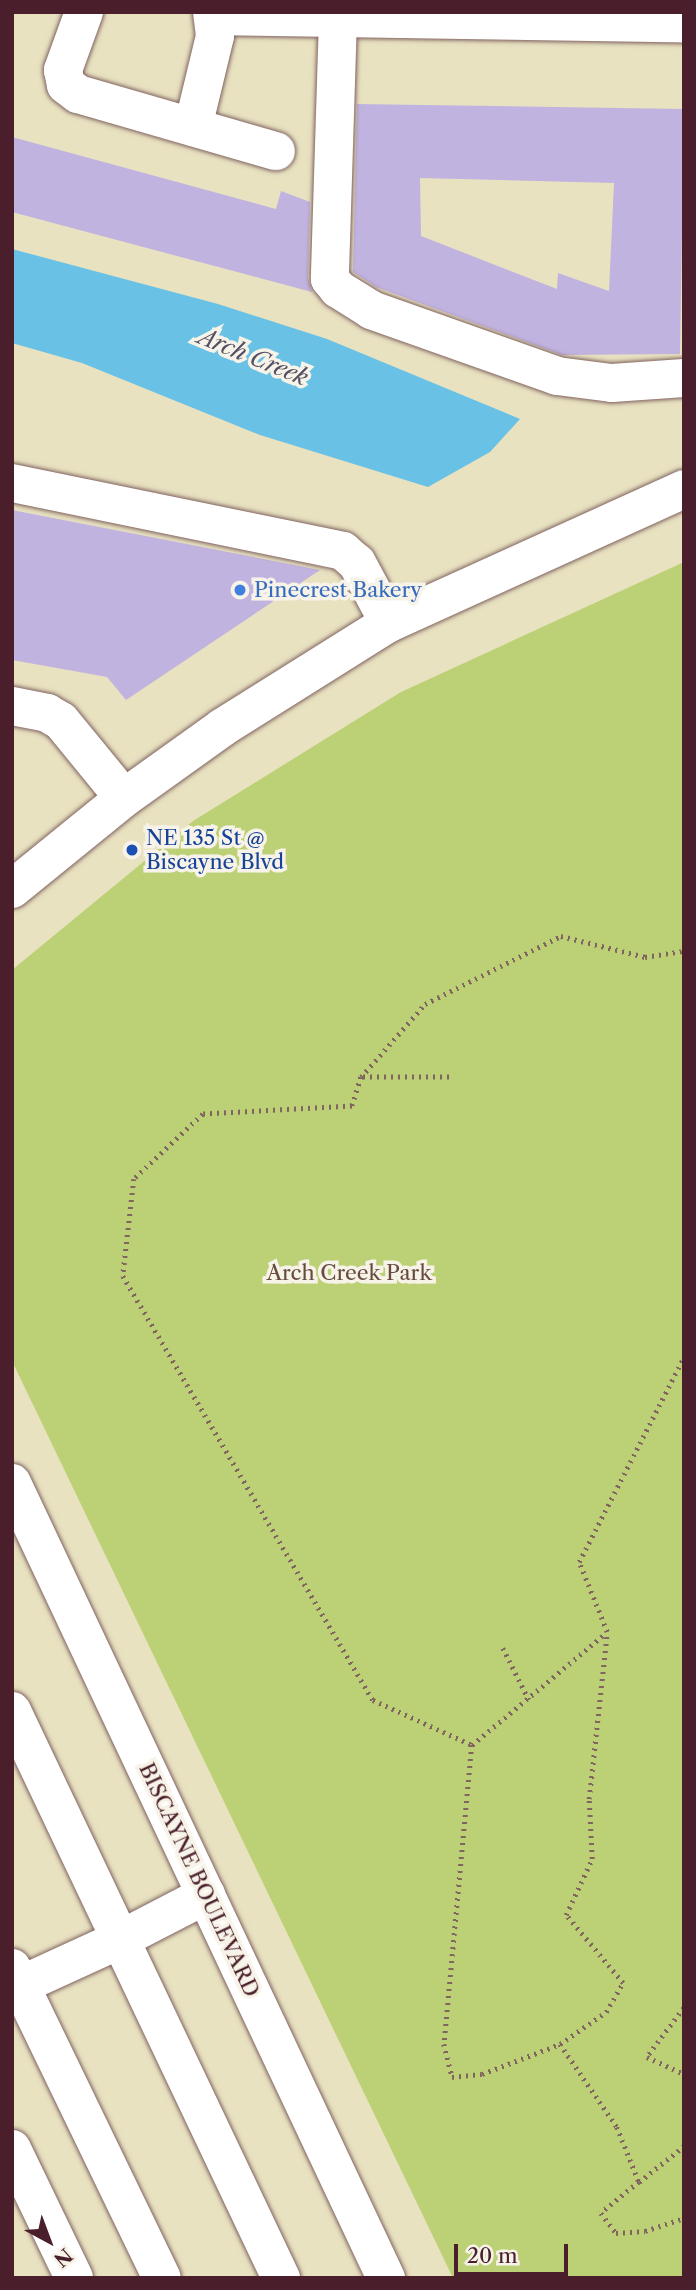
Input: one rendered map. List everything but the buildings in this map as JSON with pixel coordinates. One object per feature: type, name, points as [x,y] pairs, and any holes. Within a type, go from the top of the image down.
[{"type":"main road","points":[[84,12],[63,70],[66,85],[78,94],[276,151]]},
{"type":"main road","points":[[193,127],[215,36],[212,14],[684,23]]},
{"type":"main road","points":[[338,18],[330,279],[338,289],[371,310],[557,376],[612,383],[684,379]]},
{"type":"main road","points":[[12,483],[343,551],[356,563],[389,623]]},
{"type":"main road","points":[[12,889],[124,798],[223,727],[389,623],[684,489]]},
{"type":"main road","points":[[12,706],[47,713],[61,722],[124,798]]},
{"type":"main road","name":"BISCAYNE BOULEVARD","points":[[12,1483],[386,2278]]},
{"type":"main road","points":[[12,1711],[281,2278]]},
{"type":"main road","points":[[162,2278],[15,1981],[121,1939],[206,1895]]},
{"type":"main road","points":[[12,2150],[74,2278]]},
{"type":"path","points":[[472,1745],[373,1700],[123,1276],[134,1179],[203,1114],[352,1106],[361,1077],[425,1004],[561,936],[645,957],[684,951]]},
{"type":"path","points":[[361,1077],[449,1077]]},
{"type":"path","points":[[607,1632],[472,1745],[444,2044],[452,2077],[482,2074],[560,2044],[606,2012],[623,1983],[566,1915],[592,1859],[589,1799],[607,1632],[579,1562],[684,1357]]},
{"type":"path","points":[[503,1648],[528,1700]]},
{"type":"path","points":[[684,2008],[647,2057],[684,2074]]},
{"type":"path","points":[[560,2044],[617,2127],[639,2182]]},
{"type":"path","points":[[684,2146],[601,2213],[616,2233],[645,2231],[684,2218]]},
{"type":"green space","name":"Arch Creek Park","points":[[684,562],[684,2278],[453,2278],[12,1361],[12,970],[193,821],[401,692]]},
{"type":"water","name":"Arch Creek","points":[[12,249],[218,304],[327,339],[520,419],[490,452],[428,487],[260,435],[82,363],[12,343]]},
{"type":"place","name":"Pinecrest Bakery","points":[[240,590]]},
{"type":"place","name":"NE 135 St @ Biscayne Blvd","points":[[132,850]]}]
